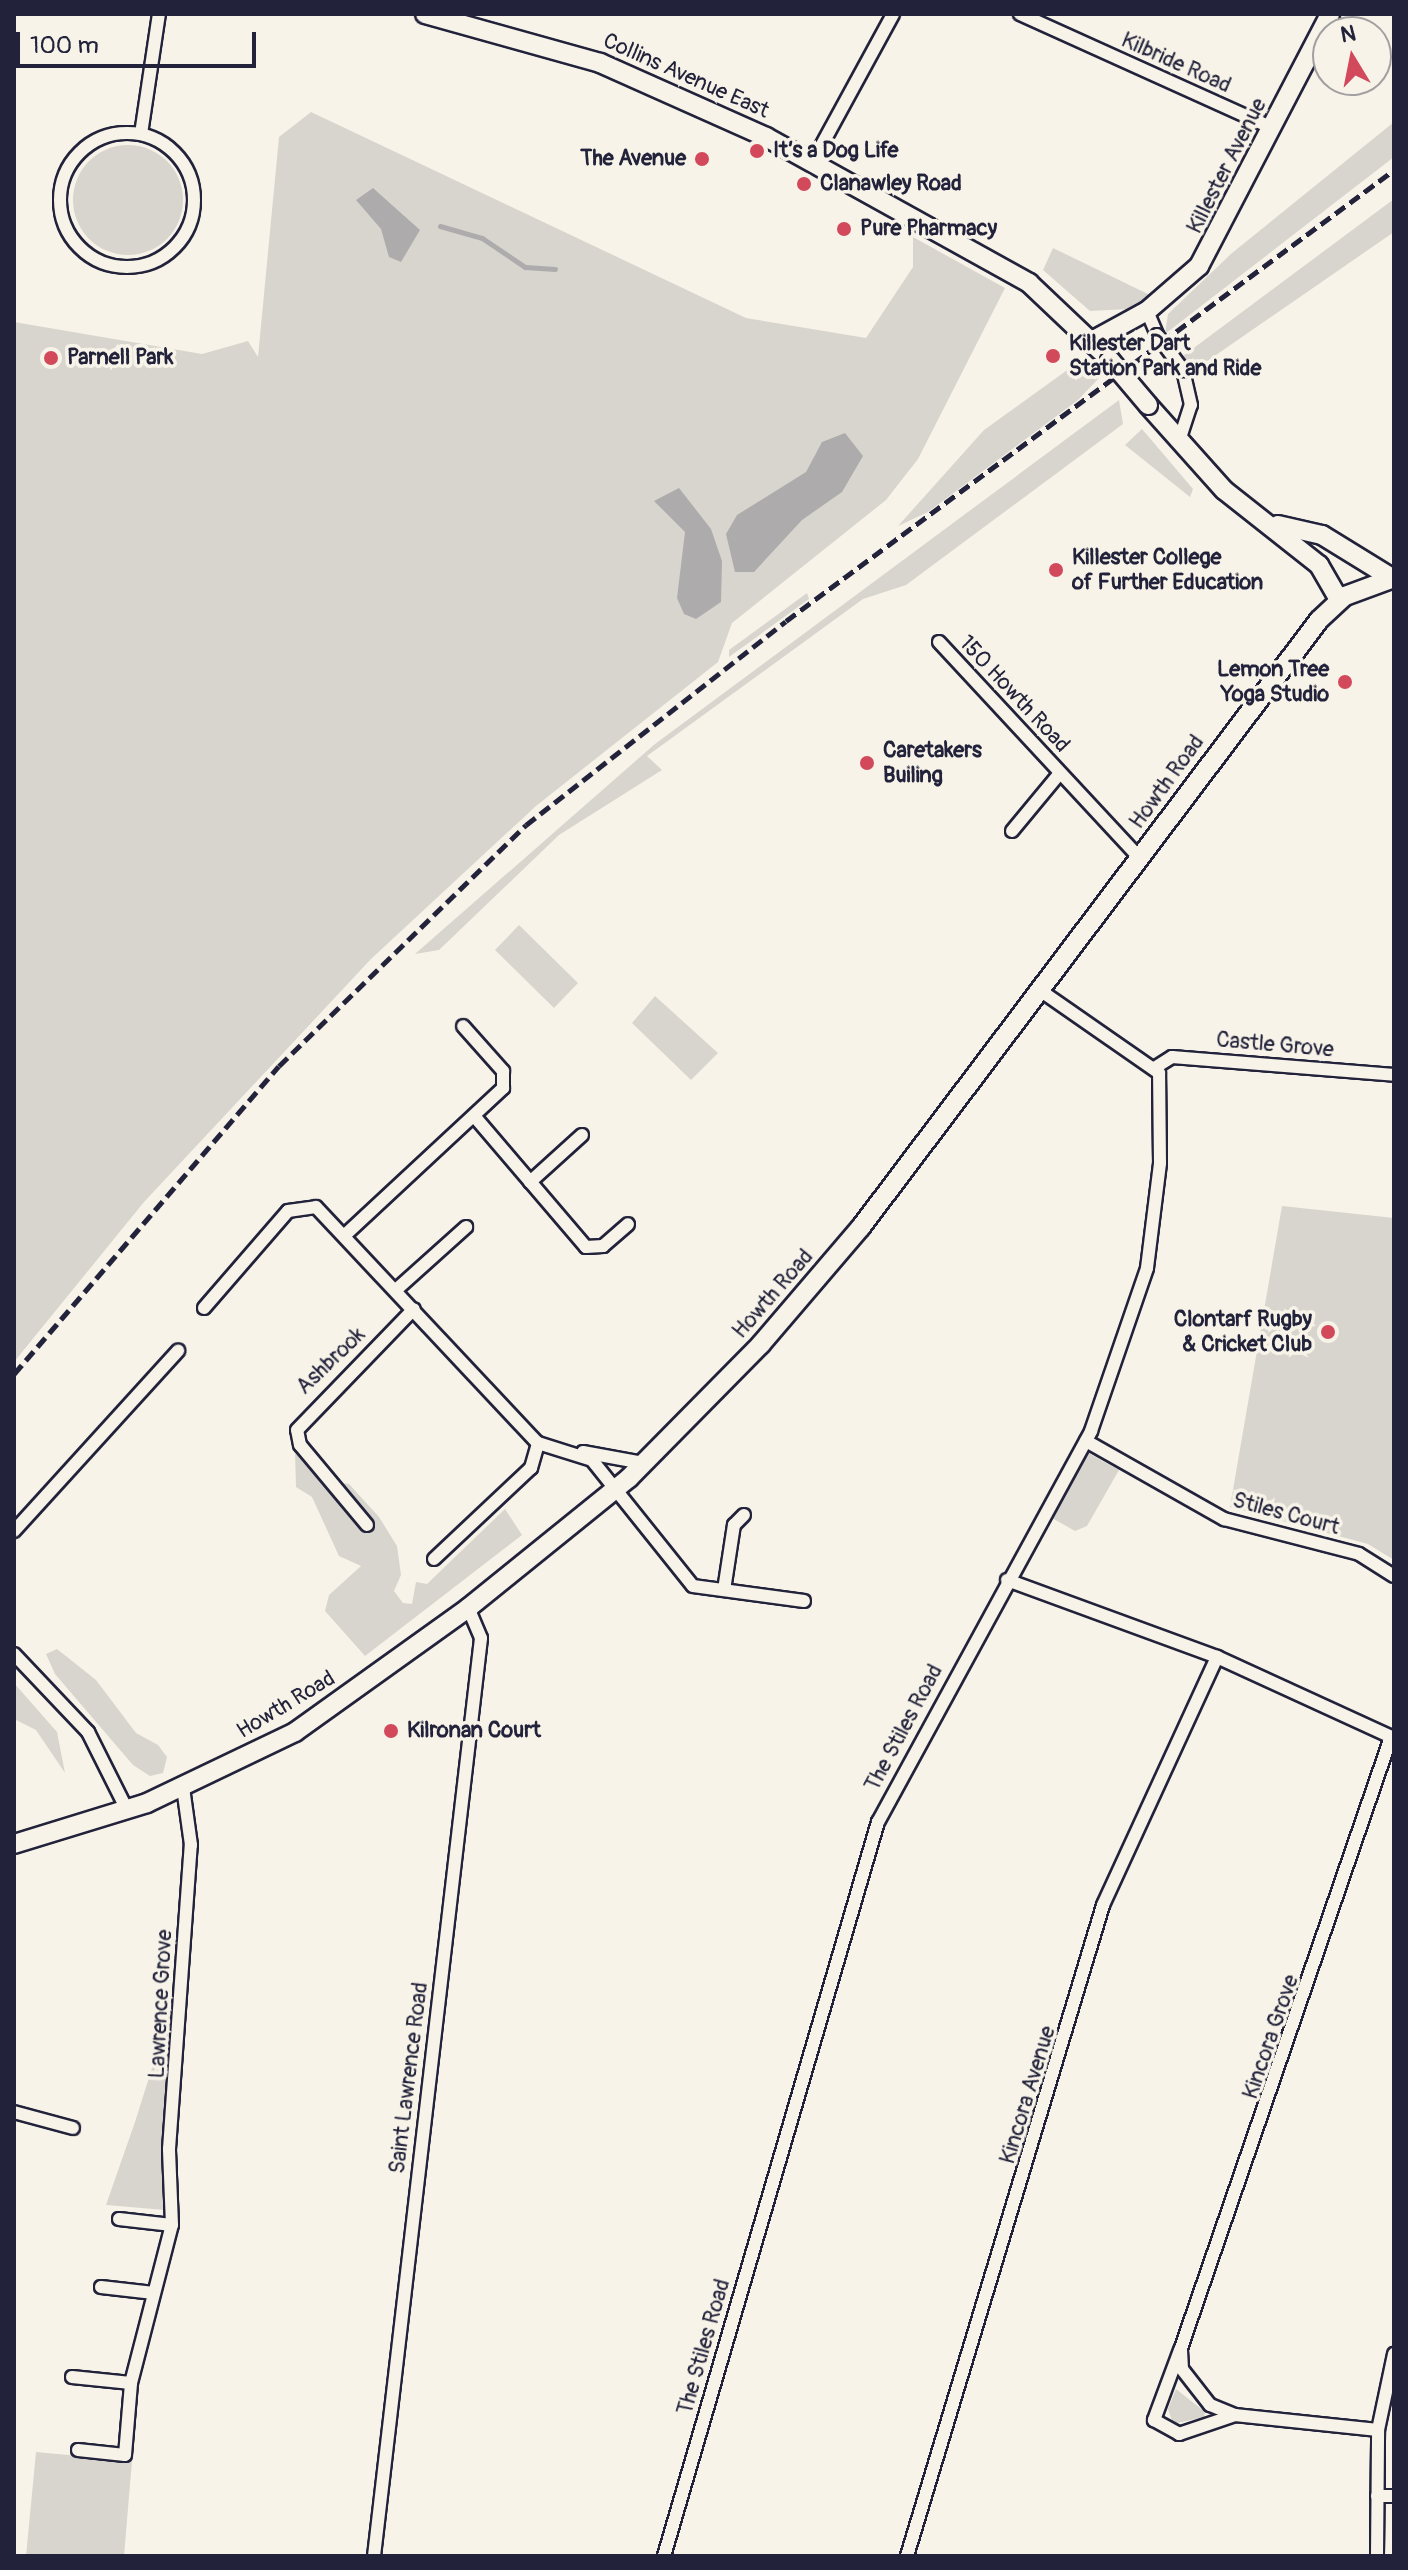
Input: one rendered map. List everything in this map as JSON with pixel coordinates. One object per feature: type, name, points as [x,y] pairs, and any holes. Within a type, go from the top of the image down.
[{"type":"main road","name":"Collins Avenue East","points":[[425,14],[600,63],[813,161],[1029,283],[1094,340],[1224,490],[1275,525],[1319,565],[1339,599]]},
{"type":"main road","name":"Killester Avenue","points":[[1094,340],[1147,311],[1180,287],[1221,236],[1330,14]]},
{"type":"main road","name":"Collins Avenue East","points":[[1275,525],[1322,535],[1393,578]]},
{"type":"main road","points":[[1339,599],[1393,578]]},
{"type":"main road","name":"Howth Road","points":[[14,1844],[127,1810],[183,1787],[295,1732],[468,1608],[643,1463],[821,1276],[1044,993],[1141,859],[1339,599]]},
{"type":"street","points":[[141,134],[159,14]]},
{"type":"street","name":"Kilbride Road","points":[[1020,14],[1273,128]]},
{"type":"street","points":[[813,161],[889,15]]},
{"type":"street","points":[[118,133],[141,134],[178,156],[190,175],[194,208],[183,239],[167,254],[125,267],[103,263],[70,235],[61,192],[79,153],[118,133]]},
{"type":"street","points":[[1147,311],[1157,335],[1183,370],[1191,405],[1179,441]]},
{"type":"street","name":"150 Howth Road","points":[[939,642],[1141,859]]},
{"type":"street","name":"150 Howth Road","points":[[1012,831],[1060,773]]},
{"type":"street","points":[[1044,993],[1156,1067]]},
{"type":"street","points":[[345,1235],[475,1117],[506,1079],[463,1026]]},
{"type":"street","name":"Castle Grove","points":[[1156,1067],[1172,1057],[1394,1075]]},
{"type":"street","name":"The Stiles Road","points":[[664,2556],[878,1822],[1007,1580],[1086,1441],[1152,1243],[1160,1163],[1156,1067]]},
{"type":"street","points":[[475,1117],[586,1247],[603,1246],[628,1224]]},
{"type":"street","points":[[530,1182],[582,1135]]},
{"type":"street","points":[[204,1308],[297,1205],[316,1207],[397,1289],[538,1443],[643,1463]]},
{"type":"street","points":[[397,1289],[466,1227]]},
{"type":"street","name":"Ashbrook","points":[[367,1525],[300,1445],[297,1430],[414,1309]]},
{"type":"street","points":[[14,1531],[118,1410],[178,1351]]},
{"type":"street","name":"Stiles Court","points":[[1086,1441],[1224,1519],[1359,1554],[1394,1576]]},
{"type":"street","points":[[434,1559],[531,1468],[538,1443]]},
{"type":"street","points":[[576,1452],[615,1488],[686,1579],[724,1590],[804,1601]]},
{"type":"street","points":[[724,1590],[734,1525],[744,1515]]},
{"type":"street","name":"Kincora Grove","points":[[1007,1580],[1217,1657],[1393,1737],[1154,2420],[1179,2434],[1235,2415]]},
{"type":"street","name":"Saint Lawrence Road","points":[[374,2556],[481,1638],[468,1608]]},
{"type":"street","points":[[14,1654],[88,1732],[127,1810]]},
{"type":"street","name":"Kincora Avenue","points":[[907,2556],[1103,1905],[1217,1657]]},
{"type":"street","name":"Lawrence Grove","points":[[78,2450],[125,2455],[131,2383],[172,2225],[169,2149],[191,1845],[183,1787]]},
{"type":"street","points":[[14,2112],[73,2128]]},
{"type":"street","points":[[119,2219],[172,2225]]},
{"type":"street","points":[[101,2287],[154,2293]]},
{"type":"street","name":"Kincora Grove","points":[[1181,2348],[1194,2392],[1235,2415],[1378,2430]]},
{"type":"street","points":[[1377,2556],[1378,2430],[1394,2354]]},
{"type":"street","points":[[72,2377],[131,2383]]},
{"type":"street","points":[[1377,2496],[1394,2496]]},
{"type":"shaded area","points":[[311,112],[746,318],[866,338],[913,267],[913,237],[1005,288],[918,459],[886,500],[732,623],[718,662],[536,806],[371,959],[144,1202],[14,1362],[14,322],[202,354],[248,341],[258,357],[279,137]]},
{"type":"shaded area","points":[[1394,122],[1394,157],[1165,334],[1168,314],[1232,253]]},
{"type":"shaded area","points":[[128,145],[149,150],[167,161],[178,179],[183,200],[178,221],[167,239],[149,250],[128,255],[107,250],[89,239],[78,221],[73,200],[78,179],[89,161],[107,150]]},
{"type":"shaded area","points":[[373,188],[420,230],[401,262],[389,257],[381,229],[356,200]]},
{"type":"shaded area","points":[[1394,199],[1394,232],[1190,373],[1183,356]]},
{"type":"shaded area","points":[[1053,248],[1150,295],[1129,309],[1090,311],[1043,270]]},
{"type":"shaded area","points":[[1084,358],[1100,377],[1078,400],[928,512],[898,526],[984,430]]},
{"type":"shaded area","points":[[1119,400],[1123,424],[906,585],[863,599],[647,756],[662,770],[559,835],[439,950],[415,954],[655,744]]},
{"type":"shaded area","points":[[1142,429],[1193,489],[1190,497],[1125,445]]},
{"type":"shaded area","points":[[845,433],[863,456],[842,492],[802,520],[754,572],[735,572],[726,534],[737,515],[806,472],[822,442]]},
{"type":"shaded area","points":[[679,488],[711,529],[722,561],[721,602],[696,619],[684,614],[677,598],[685,532],[654,501]]},
{"type":"shaded area","points":[[807,593],[809,599],[729,657],[729,650]]},
{"type":"shaded area","points":[[519,925],[578,983],[554,1008],[495,950]]},
{"type":"shaded area","points":[[655,996],[718,1053],[691,1080],[632,1023]]},
{"type":"shaded area","name":"Clontarf Rugby & Cricket Club","points":[[1282,1206],[1394,1218],[1394,1560],[1368,1544],[1230,1507]]},
{"type":"shaded area","points":[[295,1451],[322,1480],[349,1484],[379,1517],[397,1546],[401,1575],[394,1591],[403,1603],[412,1604],[416,1582],[427,1584],[505,1509],[522,1535],[365,1656],[325,1611],[329,1595],[361,1566],[339,1556],[312,1497],[296,1487]]},
{"type":"shaded area","points":[[1088,1453],[1119,1470],[1087,1526],[1075,1531],[1052,1518]]},
{"type":"shaded area","points":[[57,1649],[96,1680],[136,1733],[158,1745],[167,1757],[163,1773],[150,1776],[133,1765],[55,1674],[46,1654]]},
{"type":"shaded area","points":[[14,1683],[57,1732],[65,1773],[36,1730],[14,1719]]},
{"type":"shaded area","points":[[170,2011],[165,2210],[106,2205],[135,2122]]},
{"type":"shaded area","points":[[1176,2389],[1205,2412],[1204,2417],[1173,2424],[1168,2409]]},
{"type":"shaded area","points":[[36,2452],[132,2461],[124,2556],[26,2556]]},
{"type":"waterway","points":[[440,226],[482,238],[525,267],[555,269]]},
{"type":"railway","points":[[14,1374],[279,1066],[526,825],[786,621],[1394,170]]},
{"type":"place","name":"It’s a Dog Life","points":[[757,151]]},
{"type":"place","name":"The Avenue","points":[[702,159]]},
{"type":"place","name":"Clanawley Road","points":[[804,184]]},
{"type":"place","name":"Pure Pharmacy","points":[[844,229]]},
{"type":"place","name":"Killester Dart Station Park and Ride","points":[[1053,356]]},
{"type":"place","name":"Parnell Park","points":[[51,358]]},
{"type":"place","name":"Killester College of Further Education","points":[[1056,570]]},
{"type":"place","name":"Lemon Tree Yoga Studio","points":[[1345,682]]},
{"type":"place","name":"Caretakers Builing","points":[[867,763]]},
{"type":"place","name":"Clontarf Rugby & Cricket Club","points":[[1328,1332]]},
{"type":"place","name":"Kilronan Court","points":[[391,1731]]}]
